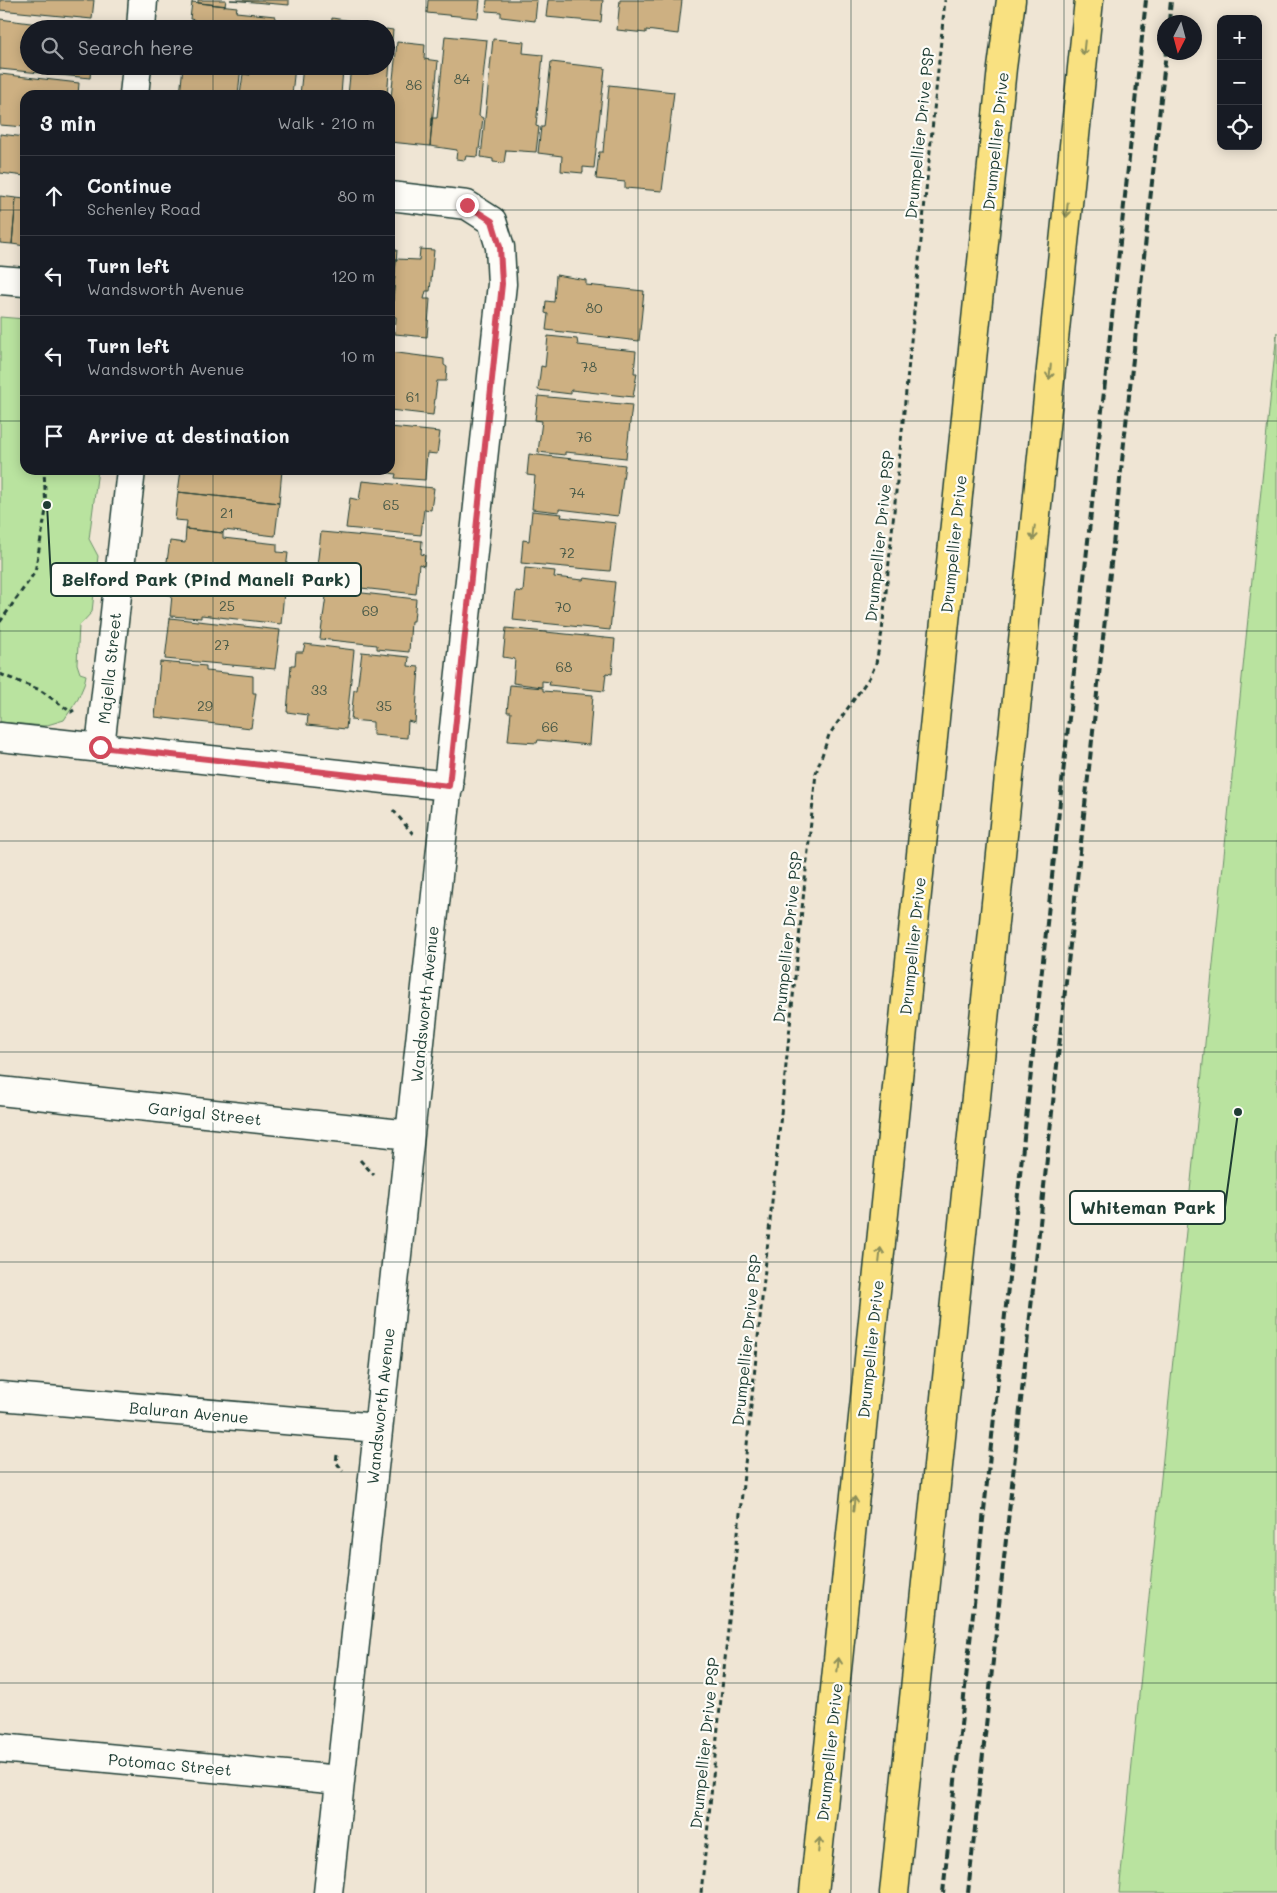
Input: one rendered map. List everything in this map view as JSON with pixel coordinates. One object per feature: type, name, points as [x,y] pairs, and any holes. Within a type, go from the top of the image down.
[{"type":"main road","name":"Drumpellier Drive","points":[[814,1893],[1000,88],[1011,0]]},
{"type":"main road","points":[[894,1893],[1089,0]]},
{"type":"street","points":[[141,20],[143,0]]},
{"type":"street","points":[[135,90],[136,75]]},
{"type":"street","name":"Wandsworth Avenue","points":[[328,1893],[502,284],[500,247],[492,221],[467,205],[395,197]]},
{"type":"street","points":[[0,280],[20,282]]},
{"type":"street","name":"Majella Street","points":[[100,747],[130,475]]},
{"type":"street","points":[[0,737],[449,786]]},
{"type":"street","name":"Garigal Street","points":[[0,1092],[410,1134]]},
{"type":"street","name":"Baluran Avenue","points":[[0,1396],[378,1428]]},
{"type":"street","name":"Potomac Street","points":[[0,1748],[340,1780]]},
{"type":"path","name":"Drumpellier Drive PSP","points":[[701,1893],[816,772],[829,735],[871,675],[876,663],[882,632],[945,0]]},
{"type":"path","points":[[0,622],[35,572],[46,510],[44,475]]},
{"type":"path","points":[[0,674],[40,690],[71,712]]},
{"type":"path","points":[[388,803],[416,837]]},
{"type":"path","points":[[337,1454],[336,1462],[347,1476]]},
{"type":"green space","points":[[0,317],[20,319],[20,475],[97,475],[89,539],[98,556],[92,612],[79,626],[77,664],[80,673],[86,675],[78,699],[64,720],[44,726],[0,722]]},
{"type":"green space","points":[[1277,332],[1277,1893],[1119,1893]]},
{"type":"building","points":[[0,0],[94,0],[92,19],[0,10]]},
{"type":"building","points":[[198,0],[226,0],[225,6],[198,3]]},
{"type":"building","points":[[230,0],[289,0],[289,5]]},
{"type":"building","points":[[428,0],[480,0],[478,18],[427,13]]},
{"type":"building","points":[[487,0],[537,0],[535,21],[501,17],[501,12],[486,11]]},
{"type":"building","points":[[548,0],[603,0],[601,22],[546,17]]},
{"type":"building","points":[[620,0],[682,0],[678,34],[646,30],[646,33],[617,30]]},
{"type":"building","points":[[192,2],[237,7],[236,12],[275,16],[275,20],[190,19]]},
{"type":"building","points":[[0,19],[20,22],[20,71],[0,69]]},
{"type":"building","points":[[445,36],[487,40],[479,116],[483,118],[478,157],[466,156],[465,160],[456,159],[457,150],[430,146],[432,118],[437,118]]},
{"type":"building","points":[[493,39],[524,42],[523,53],[543,55],[536,126],[539,127],[536,152],[506,150],[504,163],[493,162],[493,159],[481,157]]},
{"type":"building","points":[[397,42],[425,45],[424,59],[438,61],[430,146],[395,142],[395,90],[392,90],[393,75],[395,75]]},
{"type":"building","points":[[551,62],[605,68],[594,168],[583,167],[583,173],[561,171],[562,156],[538,153],[541,127],[544,127]]},
{"type":"building","points":[[0,74],[79,83],[78,90],[20,90],[20,127],[0,125]]},
{"type":"building","points":[[60,75],[90,75],[90,78]]},
{"type":"building","points":[[182,75],[240,75],[239,90],[181,90]]},
{"type":"building","points":[[243,75],[294,75],[293,90],[241,90]]},
{"type":"building","points":[[302,75],[343,75],[341,90],[301,90]]},
{"type":"building","points":[[350,75],[389,75],[387,90],[349,90]]},
{"type":"building","points":[[609,85],[674,92],[662,191],[625,188],[625,182],[596,179],[599,152],[603,152]]},
{"type":"building","points":[[0,134],[20,136],[20,175],[0,173]]},
{"type":"building","points":[[0,196],[16,198],[12,244],[0,243]]},
{"type":"building","points":[[16,198],[20,198],[20,245],[12,244]]},
{"type":"building","points":[[420,249],[434,250],[430,291],[426,291],[424,299],[430,299],[427,337],[395,334],[396,259],[419,260]]},
{"type":"building","points":[[395,250],[397,250],[395,274]]},
{"type":"building","points":[[556,275],[586,280],[586,285],[644,291],[639,341],[546,330],[548,314],[545,313],[546,301],[554,302]]},
{"type":"building","points":[[548,336],[577,339],[578,345],[636,351],[634,373],[637,373],[633,397],[571,390],[571,394],[538,390],[541,366],[545,367]]},
{"type":"building","points":[[395,353],[444,359],[444,365],[447,367],[446,381],[437,381],[433,415],[395,411]]},
{"type":"building","points":[[538,396],[632,405],[626,458],[565,452],[565,455],[538,452],[542,421],[535,420]]},
{"type":"building","points":[[395,428],[440,432],[437,454],[427,453],[425,480],[395,478]]},
{"type":"building","points":[[529,454],[625,465],[618,516],[559,509],[559,512],[532,509],[535,476],[527,475]]},
{"type":"building","points":[[180,475],[282,475],[279,503],[178,492]]},
{"type":"building","points":[[362,481],[434,488],[431,510],[424,509],[421,535],[346,528],[350,498],[359,500]]},
{"type":"building","points":[[178,492],[279,503],[275,536],[224,530],[223,533],[186,529],[187,521],[175,520]]},
{"type":"building","points":[[532,511],[562,514],[561,517],[616,523],[610,571],[521,563],[523,540],[529,541]]},
{"type":"building","points":[[186,529],[223,533],[223,538],[277,544],[277,552],[288,553],[285,577],[271,575],[271,578],[166,568],[170,541],[185,543]]},
{"type":"building","points":[[321,532],[422,541],[421,554],[425,555],[424,566],[419,564],[416,594],[315,583]]},
{"type":"building","points":[[525,568],[555,571],[554,577],[615,582],[610,630],[513,620],[516,591],[523,592]]},
{"type":"building","points":[[177,570],[285,582],[281,624],[201,615],[201,618],[170,616],[172,595],[161,594],[163,574],[177,576]]},
{"type":"building","points":[[327,589],[416,599],[414,621],[411,621],[409,652],[377,649],[377,645],[320,639]]},
{"type":"building","points":[[170,618],[280,630],[275,669],[165,659]]},
{"type":"building","points":[[506,628],[615,639],[612,674],[606,673],[604,691],[549,685],[550,682],[542,681],[542,687],[513,683],[515,659],[503,657]]},
{"type":"building","points":[[305,644],[354,650],[346,729],[307,725],[308,715],[287,712],[291,665],[295,665],[296,652],[303,652]]},
{"type":"building","points":[[362,652],[409,657],[408,666],[419,667],[415,723],[408,721],[407,738],[373,735],[373,722],[351,720],[354,690],[357,690]]},
{"type":"building","points":[[160,662],[206,666],[206,671],[253,676],[253,693],[256,693],[251,728],[155,717]]},
{"type":"building","points":[[510,685],[543,688],[543,691],[593,695],[589,745],[538,740],[537,743],[508,741],[511,712],[507,712]]},
{"type":"railway","points":[[943,1893],[1146,0]]},
{"type":"railway","points":[[1170,15],[1171,0]]},
{"type":"railway","points":[[968,1893],[1165,60]]},
{"type":"place","name":"Belford Park (Pind Maneli Park)","points":[[47,505]]},
{"type":"place","name":"Whiteman Park","points":[[1238,1112]]},
{"type":"route","points":[[100,747],[449,786],[502,284],[500,247],[492,221],[467,205]]}]
